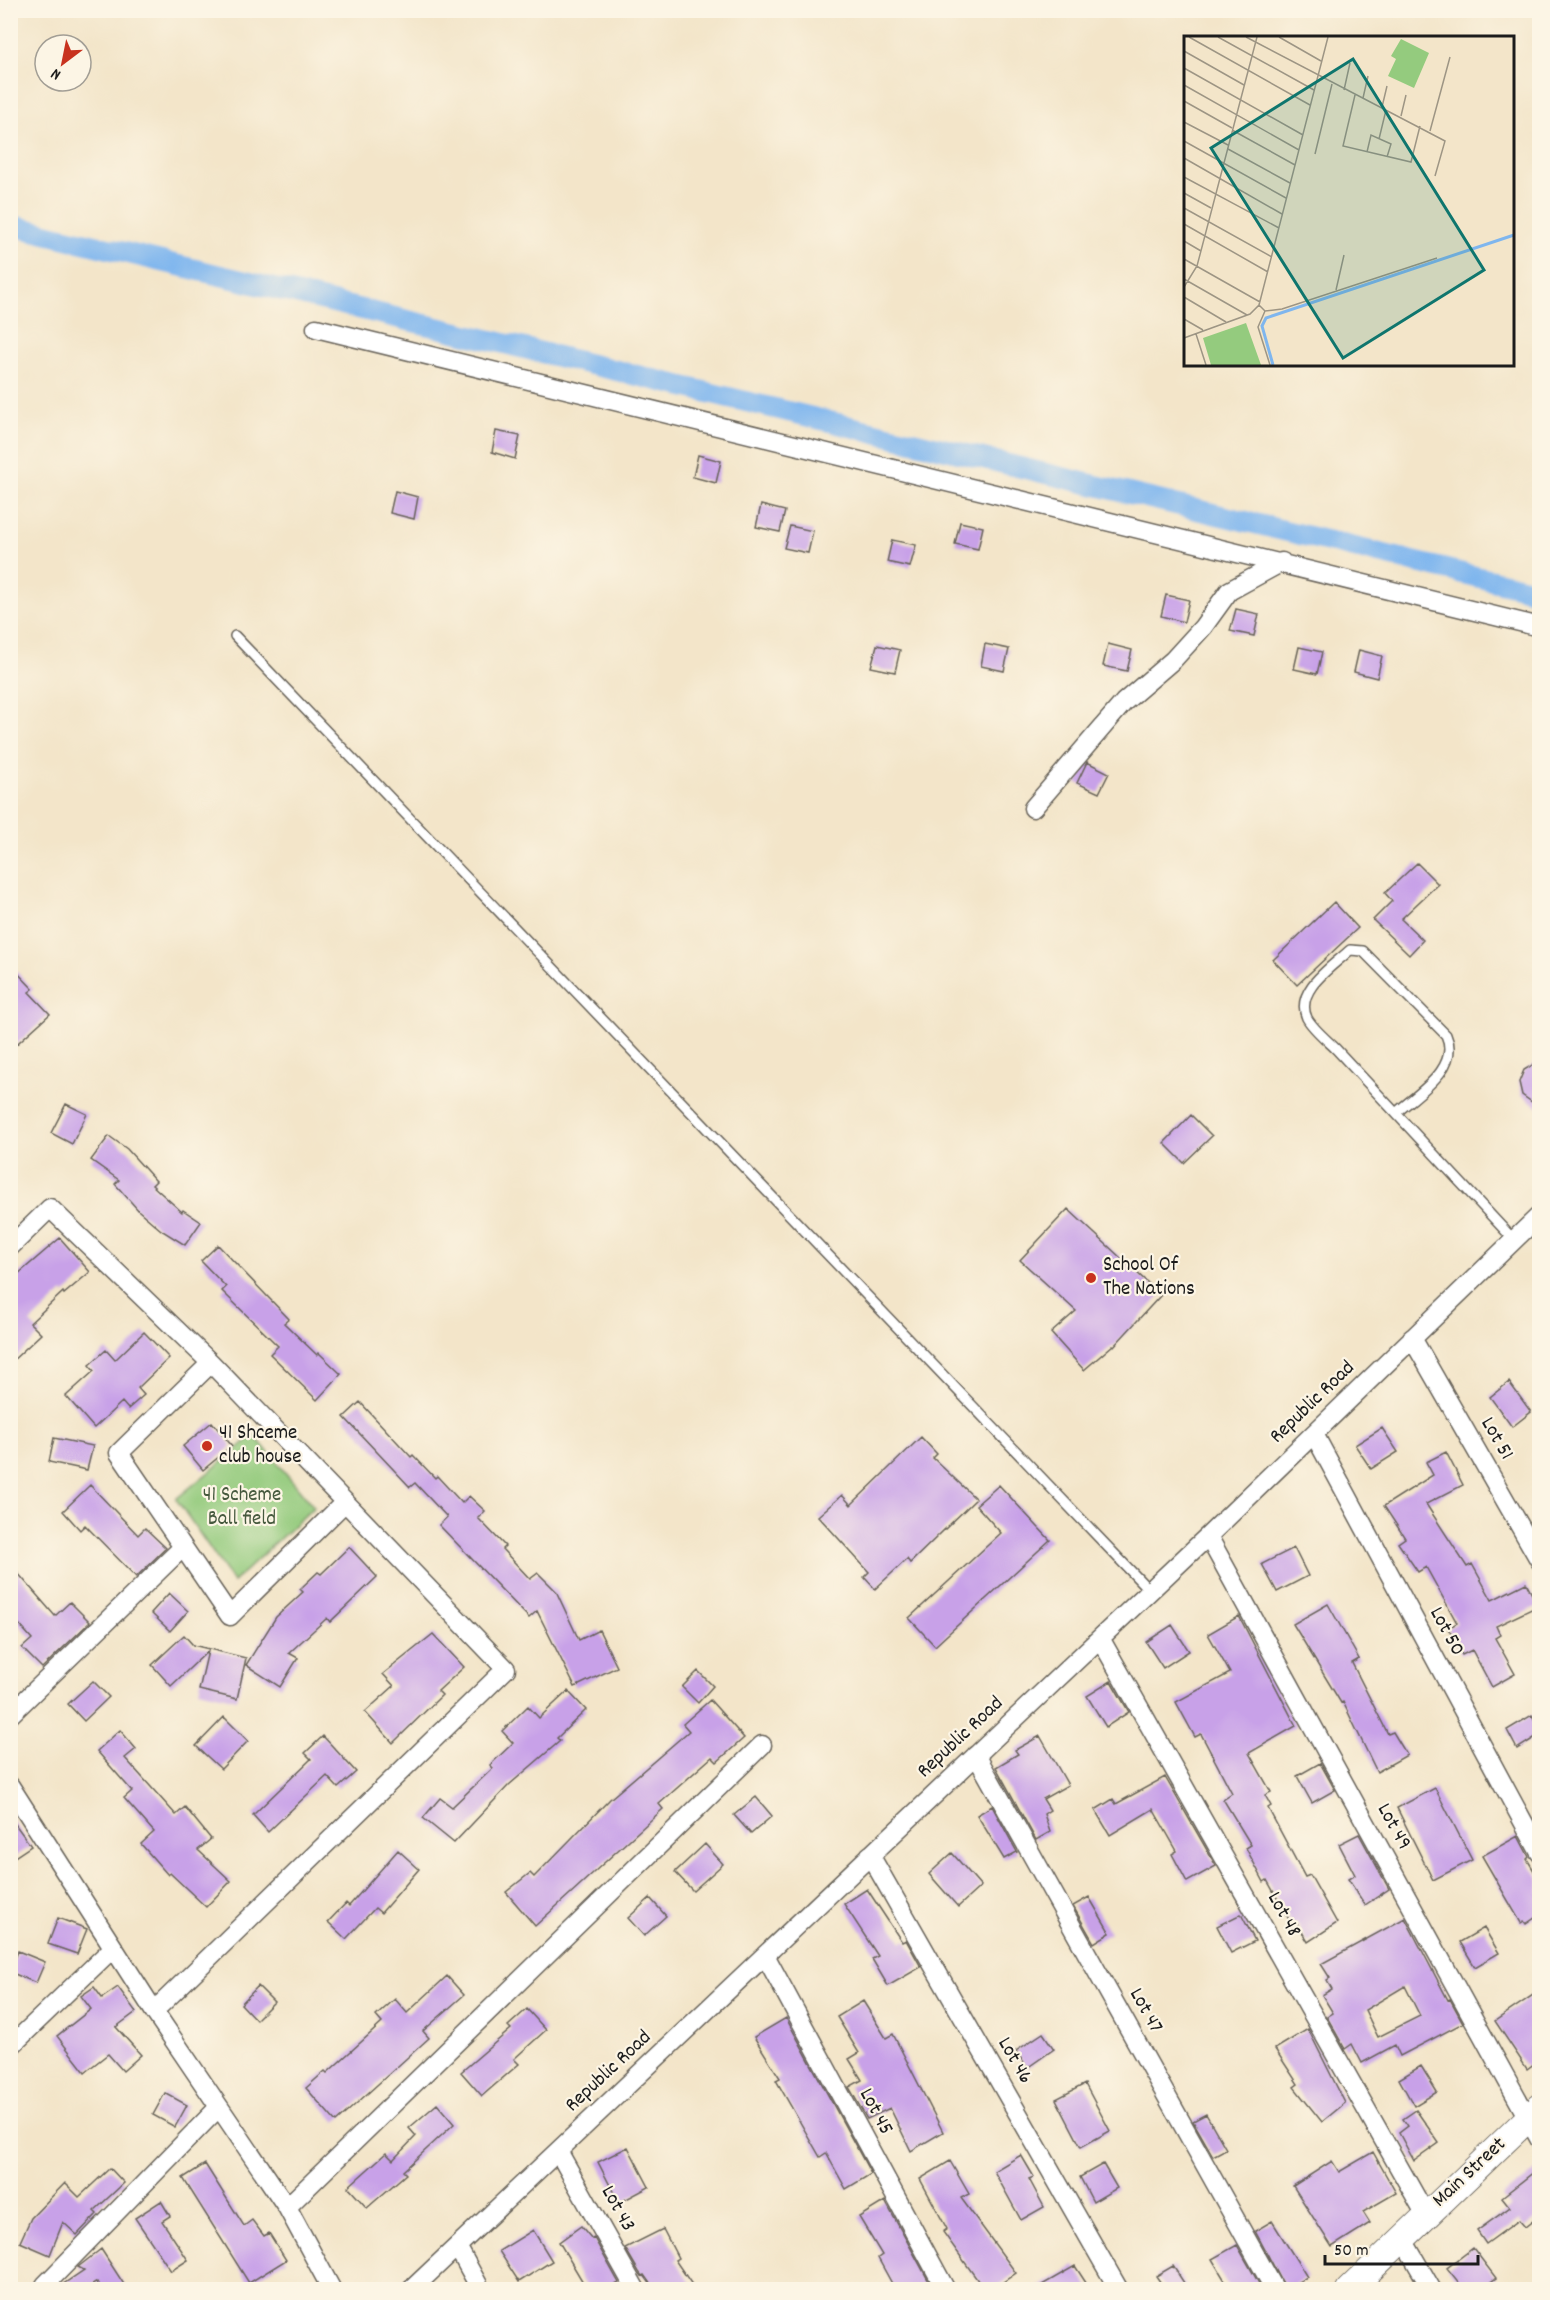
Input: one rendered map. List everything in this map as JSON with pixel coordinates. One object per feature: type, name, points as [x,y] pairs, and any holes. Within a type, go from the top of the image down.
[{"type":"street","points":[[316,328],[1282,562],[1539,627]]},
{"type":"street","points":[[1033,808],[1124,702],[1173,660],[1196,636],[1229,591],[1282,562]]},
{"type":"street","points":[[10,1247],[50,1208],[211,1363],[506,1669],[154,2011]]},
{"type":"street","name":"Republic Road","points":[[411,2289],[1208,1536],[1539,1215]]},
{"type":"street","name":"Lot 51","points":[[1412,1338],[1539,1561]]},
{"type":"street","points":[[211,1363],[119,1453],[230,1616],[345,1503]]},
{"type":"street","name":"Lot 50","points":[[1314,1434],[1539,1852]]},
{"type":"street","name":"Lot 49","points":[[1208,1536],[1535,2122]]},
{"type":"street","points":[[10,1715],[182,1548]]},
{"type":"street","name":"Lot 48","points":[[1100,1638],[1426,2215]]},
{"type":"street","points":[[287,2207],[762,1745]]},
{"type":"street","name":"Lot 47","points":[[976,1755],[1275,2289]]},
{"type":"street","points":[[10,1786],[154,2011],[287,2207],[332,2289]]},
{"type":"street","name":"Lot 46","points":[[870,1855],[1119,2289]]},
{"type":"street","points":[[10,2047],[113,1948]]},
{"type":"street","name":"Lot 45","points":[[765,1955],[946,2289]]},
{"type":"street","points":[[45,2285],[218,2108]]},
{"type":"street","name":"Main Street","points":[[1349,2289],[1426,2215],[1535,2122]]},
{"type":"street","name":"Lot 43","points":[[558,2151],[636,2289]]},
{"type":"street","points":[[1402,2238],[1432,2289]]},
{"type":"street","points":[[458,2247],[481,2289]]},
{"type":"lane","points":[[235,636],[1149,1590]]},
{"type":"lane","points":[[1396,1113],[1441,1071],[1449,1061],[1451,1046],[1446,1035],[1368,955],[1363,951],[1350,950],[1309,989],[1305,998],[1308,1018],[1396,1113],[1514,1240]]},
{"type":"green space","name":"41 Scheme Ball field","points":[[254,1435],[314,1507],[233,1582],[176,1499]]},
{"type":"building","points":[[496,431],[520,436],[515,459],[492,452]]},
{"type":"building","points":[[698,455],[721,461],[716,483],[693,477]]},
{"type":"building","points":[[395,491],[418,497],[414,519],[390,513]]},
{"type":"building","points":[[761,505],[785,511],[780,532],[756,527]]},
{"type":"building","points":[[960,522],[983,527],[978,549],[955,544]]},
{"type":"building","points":[[790,526],[813,531],[808,553],[784,548]]},
{"type":"building","points":[[892,540],[916,545],[910,567],[887,562]]},
{"type":"building","points":[[1166,595],[1189,600],[1184,622],[1161,616]]},
{"type":"building","points":[[1236,609],[1259,614],[1254,636],[1230,631]]},
{"type":"building","points":[[985,644],[1009,649],[1004,671],[981,666]]},
{"type":"building","points":[[1108,644],[1132,650],[1127,671],[1103,666]]},
{"type":"building","points":[[877,645],[900,650],[895,672],[871,667]]},
{"type":"building","points":[[1299,647],[1322,652],[1317,674],[1294,669]]},
{"type":"building","points":[[1359,650],[1382,656],[1377,678],[1354,672]]},
{"type":"building","points":[[1087,762],[1109,773],[1099,793],[1077,783]]},
{"type":"building","points":[[1417,863],[1438,884],[1401,919],[1423,940],[1409,955],[1373,920],[1392,901],[1385,893]]},
{"type":"building","points":[[1334,902],[1358,928],[1297,985],[1273,960]]},
{"type":"building","points":[[10,965],[33,989],[29,992],[50,1014],[10,1050]]},
{"type":"building","points":[[1539,1061],[1539,1107],[1522,1095],[1519,1082],[1524,1070]]},
{"type":"building","points":[[66,1104],[87,1114],[72,1144],[51,1133]]},
{"type":"building","points":[[1191,1115],[1212,1136],[1184,1163],[1164,1143]]},
{"type":"building","points":[[109,1136],[127,1149],[156,1181],[152,1185],[182,1212],[183,1210],[201,1222],[185,1245],[161,1230],[139,1211],[115,1184],[119,1180],[91,1160]]},
{"type":"building","name":"School Of The Nations","points":[[1068,1209],[1161,1295],[1114,1346],[1084,1370],[1051,1333],[1076,1311],[1020,1260]]},
{"type":"building","points":[[60,1238],[90,1272],[64,1294],[63,1292],[30,1323],[41,1334],[10,1363],[10,1281]]},
{"type":"building","points":[[218,1245],[289,1319],[284,1323],[317,1355],[319,1353],[341,1374],[317,1400],[270,1354],[278,1346],[222,1291],[226,1287],[201,1261]]},
{"type":"building","points":[[144,1332],[169,1358],[138,1388],[144,1395],[128,1409],[122,1402],[94,1428],[66,1396],[94,1371],[89,1365],[106,1350],[115,1360]]},
{"type":"building","points":[[1509,1382],[1531,1412],[1512,1427],[1490,1397]]},
{"type":"building","points":[[360,1402],[411,1457],[413,1455],[435,1478],[437,1476],[462,1503],[469,1496],[485,1511],[478,1518],[505,1546],[502,1549],[530,1579],[538,1573],[556,1591],[579,1640],[599,1630],[617,1667],[575,1687],[537,1611],[529,1618],[439,1525],[447,1517],[415,1483],[410,1487],[344,1417]]},
{"type":"building","name":"41 Shceme club house","points":[[212,1422],[232,1446],[203,1470],[183,1446]]},
{"type":"building","points":[[1382,1428],[1398,1452],[1371,1469],[1355,1445]]},
{"type":"building","points":[[921,1437],[937,1454],[933,1458],[976,1499],[910,1563],[907,1559],[875,1589],[864,1577],[869,1572],[818,1516],[842,1495],[851,1505]]},
{"type":"building","points":[[54,1438],[93,1446],[87,1470],[49,1462]]},
{"type":"building","points":[[1446,1452],[1463,1485],[1426,1504],[1467,1567],[1472,1564],[1492,1600],[1526,1583],[1538,1606],[1496,1626],[1500,1635],[1495,1638],[1515,1674],[1492,1687],[1472,1650],[1462,1655],[1448,1628],[1457,1623],[1426,1567],[1418,1572],[1398,1543],[1405,1538],[1384,1506],[1433,1475],[1426,1462]]},
{"type":"building","points":[[90,1485],[138,1535],[145,1528],[166,1548],[136,1577],[85,1525],[80,1530],[63,1511]]},
{"type":"building","points":[[999,1485],[1050,1540],[935,1646],[909,1618],[1001,1533],[976,1505]]},
{"type":"building","points":[[349,1547],[377,1577],[330,1622],[327,1618],[289,1653],[298,1658],[280,1687],[246,1665],[276,1617],[303,1592],[300,1589],[318,1572],[321,1574]]},
{"type":"building","points":[[1294,1548],[1308,1576],[1277,1592],[1262,1564]]},
{"type":"building","points":[[10,1564],[55,1616],[70,1602],[90,1622],[42,1668],[22,1648],[32,1639],[10,1614]]},
{"type":"building","points":[[169,1593],[188,1611],[170,1631],[151,1613]]},
{"type":"building","points":[[1328,1604],[1359,1659],[1352,1663],[1388,1734],[1393,1732],[1407,1755],[1377,1772],[1343,1702],[1341,1703],[1293,1624]]},
{"type":"building","points":[[1239,1616],[1296,1726],[1249,1753],[1271,1792],[1265,1795],[1271,1806],[1268,1808],[1305,1877],[1310,1875],[1337,1923],[1308,1942],[1296,1922],[1292,1925],[1267,1880],[1264,1882],[1246,1848],[1251,1845],[1223,1799],[1232,1793],[1201,1734],[1195,1737],[1176,1702],[1230,1673],[1208,1634]]},
{"type":"building","points":[[1172,1625],[1189,1651],[1163,1668],[1146,1642]]},
{"type":"building","points":[[433,1634],[464,1667],[438,1691],[442,1695],[393,1743],[365,1712],[394,1686],[383,1674]]},
{"type":"building","points":[[184,1635],[193,1645],[246,1658],[237,1699],[199,1690],[208,1651],[171,1686],[152,1665]]},
{"type":"building","points":[[698,1671],[713,1686],[698,1703],[682,1687]]},
{"type":"building","points":[[93,1681],[109,1697],[84,1721],[68,1704]]},
{"type":"building","points":[[1111,1681],[1129,1712],[1106,1727],[1087,1696]]},
{"type":"building","points":[[568,1691],[586,1710],[557,1738],[560,1741],[509,1785],[454,1843],[423,1818],[440,1798],[452,1807],[493,1768],[490,1765],[513,1743],[502,1731],[528,1706],[539,1718]]},
{"type":"building","points":[[710,1700],[744,1738],[717,1762],[712,1757],[659,1804],[663,1809],[535,1926],[506,1892],[530,1873],[534,1877],[610,1799],[689,1731],[683,1724]]},
{"type":"building","points":[[1532,1715],[1539,1728],[1539,1735],[1517,1749],[1507,1730]]},
{"type":"building","points":[[224,1717],[248,1741],[221,1769],[196,1746]]},
{"type":"building","points":[[120,1730],[136,1749],[125,1758],[176,1815],[185,1807],[211,1839],[198,1850],[231,1881],[206,1907],[170,1873],[168,1875],[141,1844],[154,1832],[124,1798],[132,1791],[97,1751]]},
{"type":"building","points":[[323,1736],[356,1772],[338,1788],[327,1776],[268,1832],[253,1815],[311,1759],[305,1753]]},
{"type":"building","points":[[1040,1736],[1068,1785],[1043,1799],[1050,1810],[1044,1814],[1050,1832],[1036,1840],[996,1767],[1018,1754],[1015,1750]]},
{"type":"building","points":[[1320,1763],[1335,1790],[1312,1803],[1297,1776]]},
{"type":"building","points":[[1165,1777],[1216,1866],[1187,1882],[1172,1854],[1177,1851],[1153,1809],[1110,1835],[1095,1810],[1113,1799],[1116,1804]]},
{"type":"building","points":[[1435,1788],[1472,1860],[1433,1880],[1397,1808]]},
{"type":"building","points":[[756,1797],[772,1816],[751,1834],[734,1815]]},
{"type":"building","points":[[992,1806],[1017,1852],[1004,1859],[977,1815]]},
{"type":"building","points":[[10,1817],[31,1846],[10,1860]]},
{"type":"building","points":[[1359,1834],[1389,1889],[1365,1905],[1348,1879],[1355,1875],[1339,1844]]},
{"type":"building","points":[[1518,1836],[1529,1857],[1527,1859],[1539,1879],[1539,1915],[1526,1924],[1524,1921],[1521,1923],[1482,1856]]},
{"type":"building","points":[[705,1844],[723,1864],[693,1891],[675,1872]]},
{"type":"building","points":[[398,1850],[419,1869],[381,1913],[375,1908],[346,1939],[328,1922],[346,1903],[349,1906]]},
{"type":"building","points":[[952,1853],[981,1886],[958,1907],[929,1874]]},
{"type":"building","points":[[867,1889],[902,1942],[906,1940],[921,1967],[888,1986],[872,1959],[878,1956],[844,1904]]},
{"type":"building","points":[[1089,1897],[1110,1933],[1094,1943],[1073,1906]]},
{"type":"building","points":[[650,1898],[666,1916],[644,1936],[628,1918]]},
{"type":"building","points":[[1241,1914],[1255,1941],[1231,1953],[1217,1926]]},
{"type":"building","points":[[58,1918],[87,1929],[77,1954],[48,1944]]},
{"type":"building","points":[[1405,1918],[1448,2000],[1450,1999],[1463,2023],[1400,2056],[1395,2045],[1362,2063],[1352,2044],[1345,2049],[1327,2017],[1333,2013],[1322,1995],[1332,1989],[1327,1980],[1330,1978],[1321,1964]],"holes":[[[1405,1986],[1420,2016],[1378,2037],[1365,2010]]]},
{"type":"building","points":[[1484,1928],[1499,1953],[1475,1967],[1460,1942]]},
{"type":"building","points":[[18,1951],[45,1962],[36,1983],[10,1972]]},
{"type":"building","points":[[447,1976],[464,1995],[423,2031],[429,2038],[336,2122],[306,2088],[325,2071],[327,2073],[382,2023],[376,2016],[395,1999],[407,2013]]},
{"type":"building","points":[[258,1986],[274,2002],[256,2020],[241,2004]]},
{"type":"building","points":[[94,1987],[102,1998],[118,1987],[136,2012],[116,2027],[141,2055],[123,2071],[108,2054],[85,2072],[57,2036],[91,2009],[81,1996]]},
{"type":"building","points":[[1539,1991],[1539,2060],[1527,2069],[1495,2021]]},
{"type":"building","points":[[863,2001],[886,2038],[893,2034],[943,2132],[911,2151],[890,2108],[867,2119],[849,2087],[862,2080],[849,2059],[859,2053],[837,2017]]},
{"type":"building","points":[[527,2009],[546,2030],[514,2059],[519,2064],[482,2096],[461,2072],[511,2029],[508,2026]]},
{"type":"building","points":[[786,2018],[871,2174],[846,2189],[826,2153],[820,2157],[776,2080],[780,2078],[754,2037]]},
{"type":"building","points":[[1308,2029],[1345,2103],[1322,2122],[1294,2087],[1298,2084],[1275,2049]]},
{"type":"building","points":[[1043,2033],[1054,2049],[1027,2068],[1016,2051]]},
{"type":"building","points":[[1421,2066],[1437,2092],[1414,2106],[1399,2079]]},
{"type":"building","points":[[1085,2084],[1110,2131],[1081,2147],[1056,2099]]},
{"type":"building","points":[[165,2093],[187,2105],[175,2127],[153,2115]]},
{"type":"building","points":[[437,2104],[454,2124],[403,2171],[406,2174],[367,2208],[348,2187],[386,2153],[393,2160],[416,2136],[409,2128]]},
{"type":"building","points":[[1416,2110],[1439,2143],[1414,2161],[1399,2133],[1408,2126],[1403,2119]]},
{"type":"building","points":[[1206,2114],[1226,2149],[1213,2156],[1193,2121]]},
{"type":"building","points":[[628,2147],[649,2187],[619,2203],[598,2162]]},
{"type":"building","points":[[1373,2152],[1396,2193],[1363,2212],[1370,2223],[1332,2247],[1293,2186],[1332,2161],[1339,2172]]},
{"type":"building","points":[[1021,2155],[1034,2177],[1029,2179],[1044,2207],[1021,2220],[994,2171]]},
{"type":"building","points":[[950,2161],[969,2194],[961,2198],[1016,2273],[993,2289],[984,2289],[943,2232],[947,2229],[920,2179]]},
{"type":"building","points":[[205,2164],[244,2226],[252,2220],[264,2236],[269,2233],[286,2260],[249,2283],[183,2178]]},
{"type":"building","points":[[1103,2164],[1117,2188],[1093,2202],[1080,2177]]},
{"type":"building","points":[[110,2168],[124,2183],[94,2211],[97,2214],[77,2235],[63,2222],[50,2255],[20,2242],[31,2218],[65,2183],[79,2197]]},
{"type":"building","points":[[1539,2168],[1539,2216],[1525,2227],[1519,2220],[1486,2244],[1477,2231],[1510,2207],[1502,2197]]},
{"type":"building","points":[[161,2201],[170,2216],[162,2221],[188,2260],[171,2271],[135,2218]]},
{"type":"building","points":[[885,2201],[933,2289],[895,2289],[878,2258],[882,2255],[859,2217]]},
{"type":"building","points":[[1272,2221],[1307,2277],[1286,2289],[1255,2231]]},
{"type":"building","points":[[581,2226],[592,2239],[594,2238],[619,2283],[608,2289],[587,2289],[559,2242]]},
{"type":"building","points":[[663,2229],[678,2258],[675,2260],[695,2289],[654,2289],[639,2272],[625,2248]]},
{"type":"building","points":[[533,2230],[552,2261],[519,2282],[499,2251]]},
{"type":"building","points":[[1237,2245],[1262,2289],[1230,2289],[1212,2259]]},
{"type":"building","points":[[1473,2248],[1496,2278],[1481,2289],[1464,2289],[1447,2268]]},
{"type":"building","points":[[101,2249],[127,2289],[101,2289],[97,2282],[86,2289],[56,2289],[84,2270],[78,2267]]},
{"type":"building","points":[[1075,2266],[1090,2289],[1035,2289]]},
{"type":"building","points":[[1173,2266],[1188,2289],[1165,2289],[1156,2276]]},
{"type":"waterway","points":[[10,225],[1540,592]]},
{"type":"place","name":"School Of The Nations","points":[[1091,1278]]},
{"type":"place","name":"41 Shceme club house","points":[[207,1446]]}]
